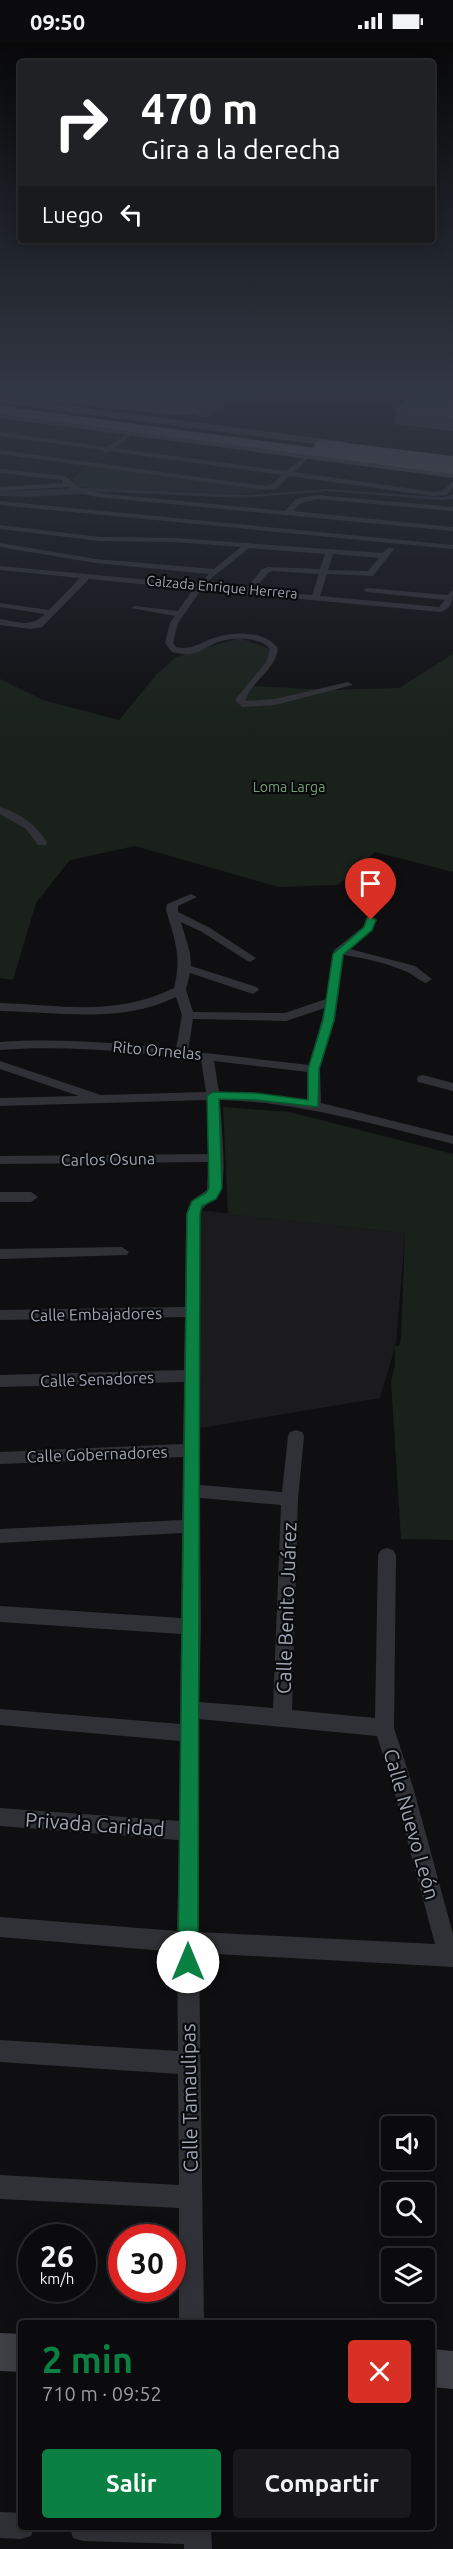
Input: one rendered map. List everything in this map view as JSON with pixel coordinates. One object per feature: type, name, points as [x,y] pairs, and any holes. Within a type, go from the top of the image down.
[{"type":"street","points":[[14,505],[453,547]]},
{"type":"street","points":[[205,505],[453,529]]},
{"type":"street","points":[[287,513],[295,505]]},
{"type":"street","points":[[408,505],[453,509]]},
{"type":"street","points":[[235,527],[248,509]]},
{"type":"street","points":[[176,540],[191,522]]},
{"type":"street","points":[[0,527],[100,539],[176,540],[386,556]]},
{"type":"street","points":[[0,544],[18,528]]},
{"type":"street","points":[[159,548],[164,540]]},
{"type":"street","points":[[249,590],[265,571],[271,569],[360,576],[370,574],[395,542]]},
{"type":"street","points":[[0,544],[80,559],[216,572]]},
{"type":"street","points":[[247,546],[199,587],[179,614],[171,630],[170,646],[188,652],[222,638],[234,636],[258,638],[271,644],[275,653],[243,692],[240,700],[242,704],[275,702],[348,685]]},
{"type":"street","points":[[316,596],[330,551]]},
{"type":"street","points":[[132,580],[153,557]]},
{"type":"street","name":"Calzada Enrique Herrera","points":[[0,567],[132,580]]},
{"type":"street","name":"Calzada Enrique Herrera","points":[[0,567],[442,609]]},
{"type":"street","points":[[0,622],[37,626],[86,577]]},
{"type":"street","name":"Calzada Enrique Herrera","points":[[199,587],[442,609]]},
{"type":"street","points":[[367,590],[452,594]]},
{"type":"street","points":[[442,609],[452,594]]},
{"type":"street","points":[[0,605],[51,613]]},
{"type":"street","points":[[135,608],[179,614]]},
{"type":"street","points":[[0,810],[37,833],[42,843]]},
{"type":"street","points":[[181,1054],[188,1015],[180,990],[185,968],[184,953],[172,910],[173,904],[191,897]]},
{"type":"street","points":[[175,915],[206,930],[250,958]]},
{"type":"street","points":[[314,1104],[314,1069],[329,1020],[329,1002],[340,950],[368,928],[371,920]]},
{"type":"street","points":[[340,950],[402,966],[420,973],[426,979]]},
{"type":"street","points":[[185,968],[254,990]]},
{"type":"street","points":[[0,1007],[114,1013],[162,1001],[180,990]]},
{"type":"street","points":[[188,1015],[286,1017],[329,1002]]},
{"type":"street","name":"Rito Ornelas","points":[[0,1046],[39,1043],[103,1045],[207,1055],[314,1069]]},
{"type":"street","name":"Calle Tamaulipas","points":[[192,2320],[188,1942],[194,1210],[196,1204],[214,1192],[216,1158],[213,1096],[207,1055]]},
{"type":"street","points":[[0,1065],[104,1100]]},
{"type":"street","points":[[423,1079],[453,1087]]},
{"type":"street","points":[[0,1102],[213,1096],[256,1097],[314,1104],[453,1140]]},
{"type":"street","name":"Carlos Osuna","points":[[0,1160],[216,1158]]},
{"type":"street","points":[[0,1197],[31,1197]]},
{"type":"street","points":[[0,1254],[122,1252]]},
{"type":"street","name":"Calle Embajadores","points":[[0,1315],[193,1312]]},
{"type":"street","name":"Calle Senadores","points":[[0,1381],[193,1376]]},
{"type":"street","name":"Calle Benito Juárez","points":[[282,1717],[291,1499],[296,1436]]},
{"type":"street","name":"Calle Gobernadores","points":[[0,1458],[193,1450]]},
{"type":"street","points":[[192,1491],[291,1499]]},
{"type":"street","points":[[0,1536],[192,1526]]},
{"type":"street","name":"Calle Nuevo León","points":[[387,1555],[384,1728],[451,1955]]},
{"type":"street","points":[[0,1614],[192,1627]]},
{"type":"street","points":[[190,1710],[384,1728]]},
{"type":"street","points":[[0,1717],[190,1733]]},
{"type":"street","name":"Privada Caridad","points":[[0,1817],[189,1831]]},
{"type":"street","points":[[0,1928],[188,1942],[451,1955]]},
{"type":"street","points":[[0,2051],[188,2063]]},
{"type":"street","points":[[0,2187],[190,2197]]},
{"type":"street","points":[[0,2352],[18,2353]]},
{"type":"street","points":[[435,2368],[453,2370]]},
{"type":"street","points":[[0,2525],[18,2526]]},
{"type":"street","points":[[112,2530],[198,2536]]},
{"type":"shaded area","points":[[198,1210],[405,1233],[396,1344],[380,1398],[200,1428]]},
{"type":"green space","name":"Loma Larga","points":[[240,638],[272,650],[254,686],[329,690],[399,688],[453,654],[453,872],[375,852],[338,885],[279,887],[135,846],[70,860],[36,903],[13,980],[0,978],[0,679],[43,700],[119,720],[156,675],[176,657]]},
{"type":"green space","points":[[223,1107],[290,1112],[453,1154],[453,1540],[401,1539],[391,1381],[395,1365],[395,1346],[399,1346],[401,1338],[405,1233],[228,1214]]},
{"type":"route","points":[[188,1962],[193,1214],[196,1204],[211,1196],[216,1188],[213,1096],[256,1097],[314,1104],[314,1069],[329,1020],[329,1002],[338,954],[368,928],[371,920]]}]
